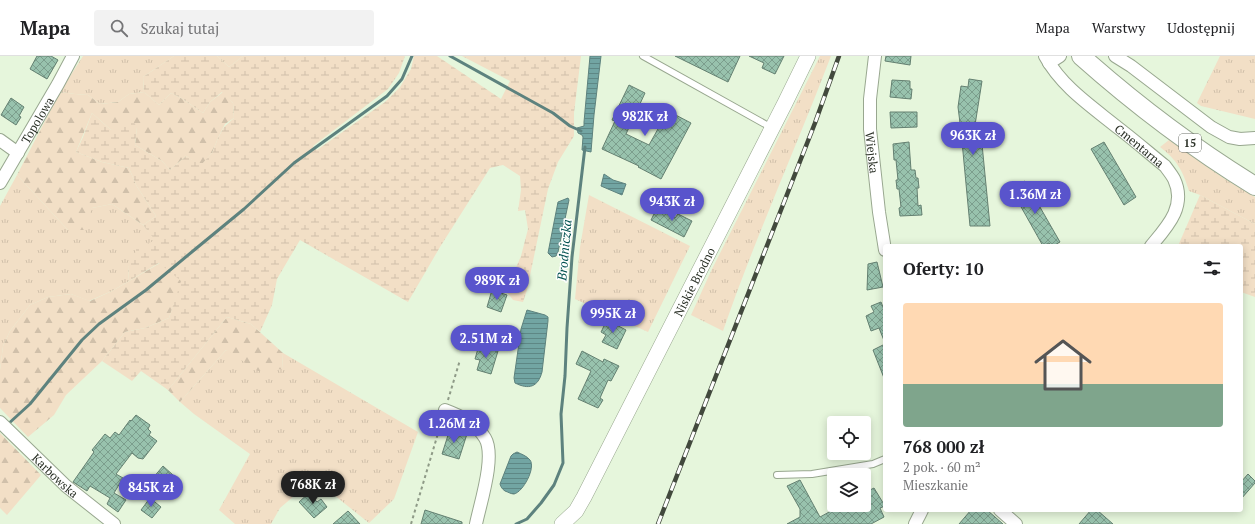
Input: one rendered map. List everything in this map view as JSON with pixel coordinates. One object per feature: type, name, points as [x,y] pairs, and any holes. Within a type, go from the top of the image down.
[{"type":"main road","name":"15","points":[[1080,56],[1127,96],[1195,146],[1255,186]]},
{"type":"street","name":"Topolowa","points":[[0,183],[73,56]]},
{"type":"street","name":"Niskie Brodno","points":[[562,524],[576,511],[584,497],[808,56]]},
{"type":"street","name":"Wiejska","points":[[875,56],[870,99],[870,129],[884,244]]},
{"type":"street","name":"Cmentarna","points":[[1060,56],[1047,59],[1063,81],[1078,96],[1165,166],[1174,179],[1178,194],[1176,208],[1170,223],[1153,244]]},
{"type":"street","points":[[1115,56],[1131,66],[1211,127],[1228,138],[1255,138]]},
{"type":"street","points":[[0,140],[18,153]]},
{"type":"street","points":[[445,410],[471,422],[486,439],[489,465],[476,524]]},
{"type":"street","name":"Karbowska","points":[[0,422],[66,486],[114,524]]},
{"type":"street","points":[[915,524],[921,512]]},
{"type":"street","points":[[1002,512],[1016,524]]},
{"type":"lane","points":[[643,56],[655,59],[772,128]]},
{"type":"lane","points":[[777,475],[812,474],[874,464],[883,460]]},
{"type":"path","points":[[411,524],[460,360]]},
{"type":"green space","points":[[83,56],[174,56],[143,77],[144,92],[129,94],[118,102],[100,104],[88,95],[60,92]]},
{"type":"green space","points":[[174,56],[217,56],[229,67],[243,56],[405,56],[399,73],[388,89],[313,146],[317,150],[385,102],[400,87],[411,69],[414,56],[437,56],[501,99],[510,81],[462,56],[581,56],[574,113],[574,136],[558,162],[548,189],[527,290],[523,302],[513,300],[506,291],[521,256],[528,229],[525,210],[518,211],[521,190],[520,176],[503,165],[490,168],[440,247],[408,302],[300,240],[277,279],[272,305],[260,332],[251,324],[227,317],[168,390],[141,371],[132,381],[102,361],[125,332],[145,328],[169,318],[181,281],[159,263],[129,281],[128,267],[137,249],[155,240],[143,225],[156,216],[136,185],[129,168],[102,162],[76,152],[92,113],[111,130],[132,120],[137,127],[135,145],[162,161],[170,170],[186,156],[201,165],[212,153],[224,127],[234,118],[233,103],[222,92],[210,102],[203,113],[171,93],[159,105],[144,92],[143,77]]},
{"type":"green space","points":[[217,56],[243,56],[229,67]]},
{"type":"green space","points":[[820,56],[831,56],[748,262],[723,331],[691,315],[712,269]]},
{"type":"green space","points":[[1220,56],[1255,56],[1255,119],[1201,106],[1197,103]]},
{"type":"green space","points":[[60,92],[88,95],[100,104],[118,102],[129,94],[144,92],[159,105],[171,93],[203,113],[210,102],[223,92],[233,103],[234,118],[225,124],[212,153],[201,166],[186,156],[170,170],[162,161],[135,145],[137,127],[111,130],[92,113],[76,152],[102,162],[129,168],[136,185],[156,216],[143,225],[112,204],[92,208],[85,230],[68,230],[17,175]]},
{"type":"green space","points":[[1169,140],[1225,179],[1255,197],[1255,224],[1200,195],[1189,191],[1179,166],[1160,147]]},
{"type":"green space","points":[[17,175],[68,230],[92,208],[112,204],[143,225],[156,240],[128,267],[129,281],[112,291],[89,301],[71,294],[48,297],[30,305],[10,331],[3,346],[0,370],[0,206]]},
{"type":"green space","points":[[589,195],[690,246],[648,332],[575,299],[580,247]]},
{"type":"green space","points":[[1200,195],[1255,224],[1255,297],[1243,293],[1243,244],[1179,244]]},
{"type":"green space","points":[[160,263],[182,281],[169,318],[145,328],[125,332],[102,361],[66,395],[54,415],[28,437],[0,408],[0,370],[3,346],[10,331],[30,305],[48,297],[71,294],[90,301],[112,291]]},
{"type":"green space","points":[[227,317],[251,324],[283,353],[282,369],[258,371],[226,350],[180,402],[168,390]]},
{"type":"green space","points":[[226,350],[282,369],[283,353],[418,432],[394,499],[369,523],[314,479],[280,508],[271,524],[235,524],[219,510],[250,454],[194,414],[180,402]]},
{"type":"green space","points":[[0,433],[41,475],[7,515],[0,508]]},
{"type":"water","points":[[590,56],[601,56],[591,152],[582,150],[583,137],[578,133],[577,128],[584,126]]},
{"type":"water","points":[[604,174],[613,180],[626,184],[622,195],[601,186]]},
{"type":"water","points":[[568,198],[569,200],[558,252],[556,256],[552,257],[548,253],[558,202]]},
{"type":"water","points":[[527,310],[548,317],[542,372],[538,381],[529,387],[515,383],[514,378],[521,329]]},
{"type":"water","points":[[517,452],[526,456],[530,460],[531,468],[525,484],[518,492],[513,494],[504,490],[500,484],[511,456]]},
{"type":"building","points":[[37,56],[51,56],[58,60],[47,79],[30,69]]},
{"type":"building","points":[[675,56],[740,56],[728,82]]},
{"type":"building","points":[[749,56],[784,56],[775,74],[762,68],[764,63]]},
{"type":"building","points":[[886,56],[911,56],[910,65],[885,61]]},
{"type":"building","points":[[969,79],[982,81],[972,144],[982,144],[990,226],[970,226],[958,107],[961,86],[968,87]]},
{"type":"building","points":[[892,80],[910,81],[910,89],[912,89],[911,99],[890,97]]},
{"type":"building","points":[[629,85],[645,93],[626,134],[649,145],[668,111],[691,123],[661,179],[638,167],[639,166],[602,149],[615,121],[612,120]]},
{"type":"building","points":[[11,98],[24,107],[19,116],[21,117],[16,125],[1,115]]},
{"type":"building","points":[[890,112],[917,112],[917,127],[891,128]]},
{"type":"building","points":[[909,142],[911,170],[915,170],[916,178],[918,178],[918,206],[921,205],[922,215],[900,216],[899,208],[901,207],[899,189],[897,189],[896,180],[898,180],[896,160],[894,160],[893,144]]},
{"type":"building","points":[[1104,142],[1136,197],[1124,205],[1091,149]]},
{"type":"building","points":[[1025,181],[1060,242],[1056,244],[1042,244],[1011,189]]},
{"type":"building","points":[[657,208],[675,218],[678,214],[692,221],[684,237],[651,220]]},
{"type":"building","points":[[877,262],[883,287],[867,290],[868,264]]},
{"type":"building","points":[[492,290],[507,295],[501,312],[487,307]]},
{"type":"building","points":[[881,302],[883,307],[883,338],[879,328],[871,331],[866,316],[874,312],[871,306]]},
{"type":"building","points":[[607,320],[626,330],[617,349],[602,342],[606,335],[601,332]]},
{"type":"building","points":[[479,345],[498,351],[491,374],[477,370],[480,360],[475,359]]},
{"type":"building","points":[[883,345],[883,375],[873,350]]},
{"type":"building","points":[[582,351],[603,362],[604,359],[619,366],[611,381],[608,380],[600,398],[603,400],[598,408],[578,399],[591,371],[576,364]]},
{"type":"building","points":[[136,415],[150,425],[148,429],[151,432],[149,435],[157,441],[143,459],[138,458],[132,453],[116,474],[123,478],[114,493],[126,500],[118,512],[107,504],[110,498],[90,486],[87,491],[73,482],[94,452],[92,450],[105,434],[110,438],[115,432],[119,435],[130,420],[131,421]]},
{"type":"building","points":[[450,429],[467,434],[459,459],[442,454]]},
{"type":"building","points":[[163,466],[173,475],[169,479],[171,481],[165,488],[153,478]]},
{"type":"building","points":[[1248,474],[1255,481],[1255,483],[1243,497],[1243,480]]},
{"type":"building","points":[[800,480],[820,517],[829,512],[871,512],[871,490],[874,488],[883,503],[883,507],[880,508],[884,517],[871,524],[787,524],[800,517],[800,509],[787,486]]},
{"type":"building","points":[[309,493],[317,502],[321,499],[327,507],[314,518],[299,502]]},
{"type":"building","points":[[150,498],[161,507],[152,518],[141,510]]},
{"type":"building","points":[[425,510],[462,522],[462,524],[421,524]]},
{"type":"building","points":[[348,511],[360,524],[333,524]]},
{"type":"building","points":[[969,512],[989,512],[1003,524],[959,524]]},
{"type":"building","points":[[1089,512],[1099,512],[1113,524],[1079,524]]},
{"type":"waterway","points":[[7,425],[30,404],[82,340],[99,324],[146,290],[244,209],[294,163],[387,96],[402,79],[412,56]]},
{"type":"waterway","points":[[450,56],[553,113],[570,126],[581,131]]},
{"type":"waterway","name":"Brodniczka","points":[[516,524],[527,519],[541,503],[554,485],[563,463],[561,414],[565,376],[572,257],[585,147]]},
{"type":"railway","points":[[658,524],[815,123],[839,56]]}]
